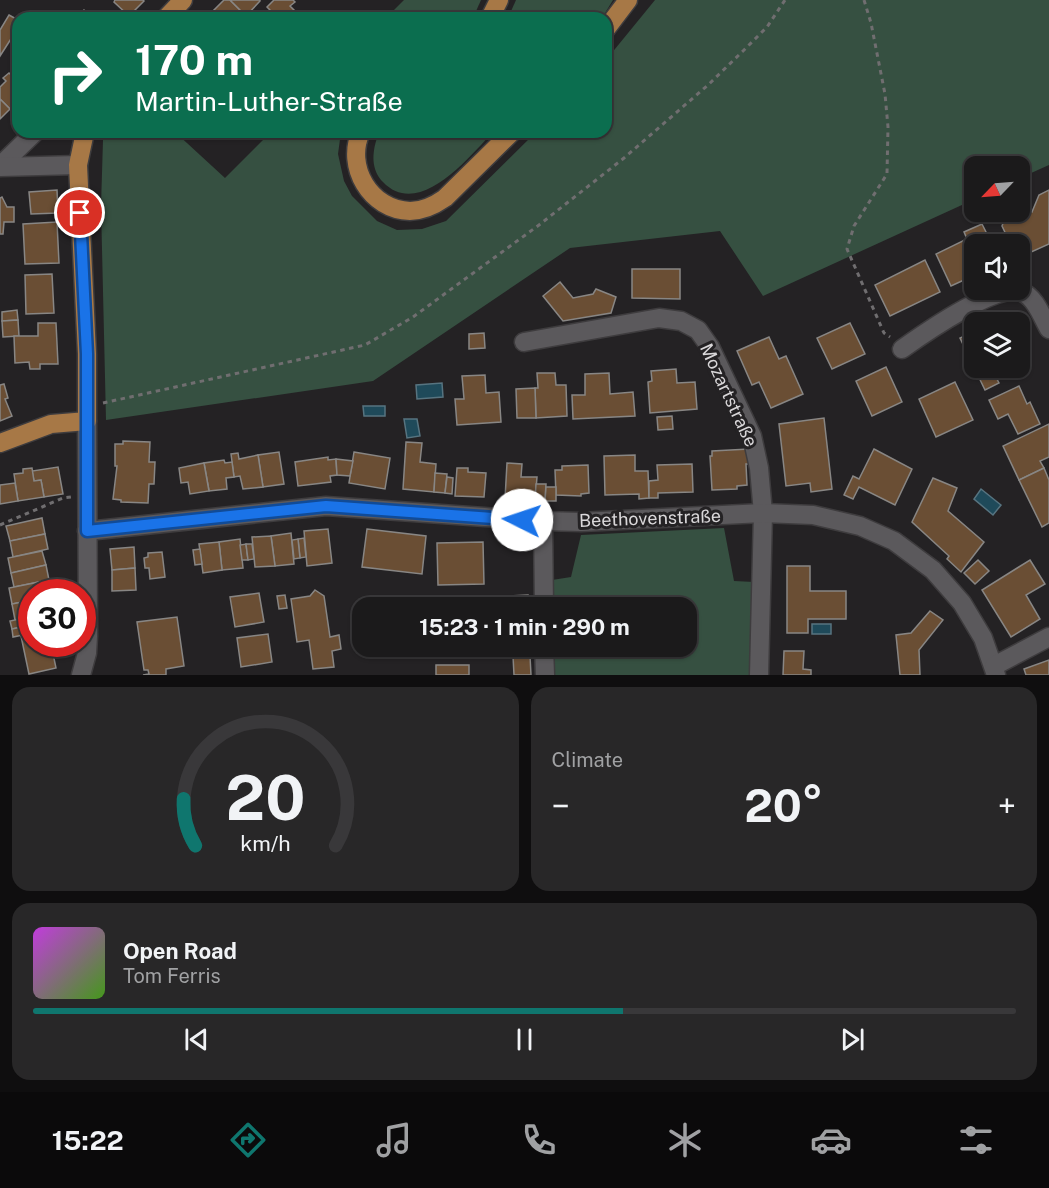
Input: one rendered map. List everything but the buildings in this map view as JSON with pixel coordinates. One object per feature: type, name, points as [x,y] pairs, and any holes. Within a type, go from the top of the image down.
[{"type":"main road","points":[[171,12],[183,0]]},
{"type":"main road","points":[[612,21],[628,0]]},
{"type":"main road","points":[[0,443],[87,413],[78,165],[84,138]]},
{"type":"main road","points":[[358,138],[355,153],[356,166],[369,191],[383,202],[409,211],[435,205],[445,198],[506,138]]},
{"type":"street","points":[[0,167],[29,138]]},
{"type":"street","points":[[0,167],[78,165]]},
{"type":"street","points":[[902,349],[949,317],[1007,290],[1021,291],[1033,299],[1049,329]]},
{"type":"street","name":"Mozartstraße","points":[[524,342],[659,318],[681,321],[698,330],[710,347],[752,436],[759,468],[763,513],[759,675]]},
{"type":"street","points":[[81,675],[87,653],[88,636],[87,413]]},
{"type":"street","name":"Beethovenstraße","points":[[87,531],[326,506],[582,522],[763,513],[813,516],[860,526],[894,541],[933,570],[962,603],[983,638],[995,671]]},
{"type":"street","points":[[543,521],[544,597]]},
{"type":"street","points":[[995,671],[1049,637]]},
{"type":"street","points":[[544,657],[545,675]]},
{"type":"path","points":[[87,413],[365,345],[413,316],[539,225],[624,158],[708,85],[743,51],[767,27],[785,0]]},
{"type":"path","points":[[864,0],[871,23],[885,94],[888,126],[887,174],[854,226],[847,249],[884,333],[902,349]]},
{"type":"path","points":[[0,525],[63,498],[86,497]]},
{"type":"green space","points":[[404,0],[481,0],[476,12],[392,12]]},
{"type":"green space","points":[[516,0],[613,0],[606,12],[511,12]]},
{"type":"green space","points":[[655,0],[1049,0],[1049,165],[1030,174],[1030,156],[964,156],[964,204],[763,296],[720,231],[570,248],[373,381],[106,420],[101,206],[104,138],[182,138],[225,178],[265,138],[340,138],[338,154],[344,181],[352,196],[377,221],[397,230],[422,229],[446,221],[530,138],[612,138],[612,53]]},
{"type":"green space","points":[[377,138],[487,138],[443,180],[428,189],[412,194],[397,192],[379,177],[374,161]]},
{"type":"green space","points":[[724,528],[734,581],[754,582],[754,675],[551,675],[551,657],[697,657],[697,597],[552,597],[552,580],[571,577],[581,535]]},
{"type":"water","points":[[442,383],[443,397],[417,399],[416,385]]},
{"type":"water","points":[[363,406],[385,406],[385,416],[364,416]]},
{"type":"water","points":[[404,419],[417,419],[420,436],[407,438]]},
{"type":"water","points":[[981,489],[1001,505],[993,515],[974,499]]},
{"type":"water","points":[[812,624],[831,624],[831,634],[812,634]]},
{"type":"route","points":[[80,213],[87,354],[87,531],[326,506],[522,520]]}]
